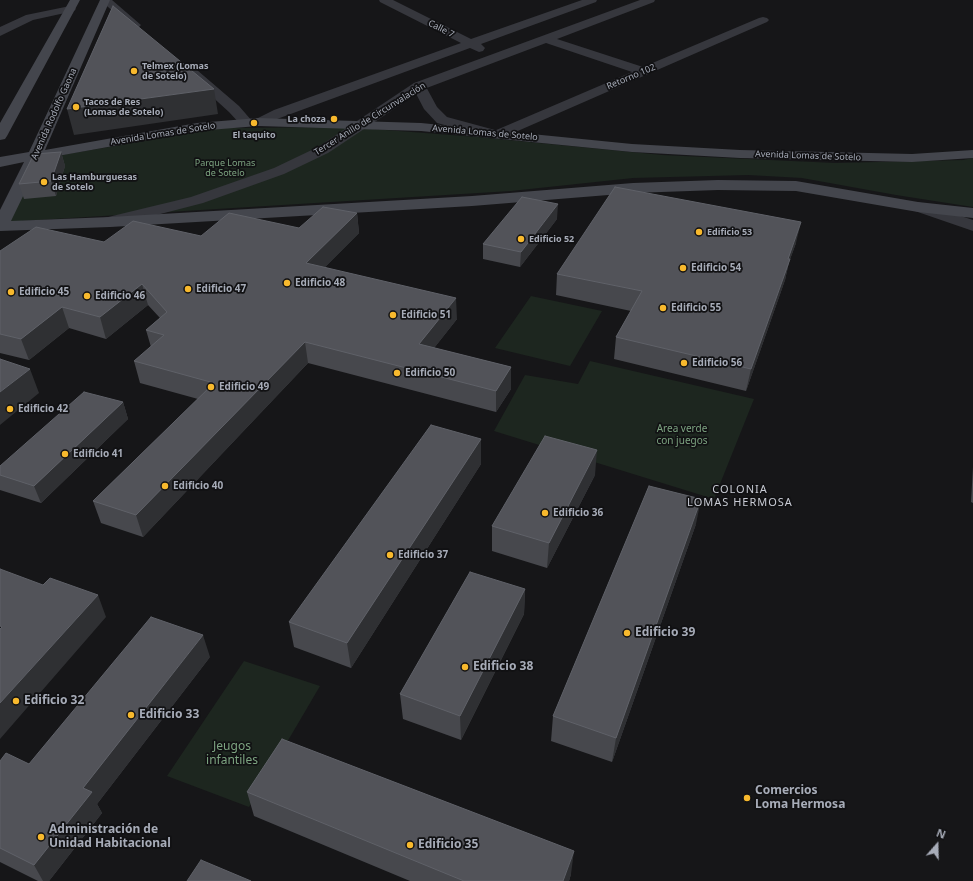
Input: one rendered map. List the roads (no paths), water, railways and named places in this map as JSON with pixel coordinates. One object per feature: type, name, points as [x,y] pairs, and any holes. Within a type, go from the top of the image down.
[{"type":"main road","name":"Avenida Rodolfo Gaona","points":[[0,226],[35,156],[105,0]]},
{"type":"main road","points":[[0,136],[72,5]]},
{"type":"main road","name":"Avenida Lomas de Sotelo","points":[[0,162],[197,128],[252,122],[421,127],[639,148],[822,157],[912,158],[973,154]]},
{"type":"main road","points":[[0,226],[110,222],[472,201],[633,188],[718,185],[796,186],[918,207],[973,213]]},
{"type":"street","points":[[105,0],[145,33]]},
{"type":"street","name":"Calle 7","points":[[384,0],[471,44],[499,55]]},
{"type":"street","points":[[181,64],[234,109],[252,122],[592,0]]},
{"type":"street","name":"Tercer Anillo de Circunvalación","points":[[110,222],[197,200],[242,186],[323,150],[419,86],[650,0]]},
{"type":"street","points":[[0,32],[30,17],[72,5]]},
{"type":"street","name":"Retorno 102","points":[[495,133],[763,20]]},
{"type":"street","points":[[546,39],[643,71]]},
{"type":"street","points":[[419,86],[431,109],[442,120],[495,133]]},
{"type":"street","points":[[918,207],[973,226]]},
{"type":"place","name":"Telmex (Lomas de Sotelo)","points":[[134,71]]},
{"type":"place","name":"Tacos de Res (Lomas de Sotelo)","points":[[76,107]]},
{"type":"place","name":"La choza","points":[[334,119]]},
{"type":"place","name":"El taquito","points":[[254,123]]},
{"type":"place","name":"Las Hamburguesas de Sotelo","points":[[44,182]]},
{"type":"place","name":"Edificio 53","points":[[699,232]]},
{"type":"place","name":"Edificio 52","points":[[521,239]]},
{"type":"place","name":"Edificio 54","points":[[683,268]]},
{"type":"place","name":"Edificio 48","points":[[287,283]]},
{"type":"place","name":"Edificio 47","points":[[188,289]]},
{"type":"place","name":"Edificio 45","points":[[11,292]]},
{"type":"place","name":"Edificio 46","points":[[87,296]]},
{"type":"place","name":"Edificio 55","points":[[663,308]]},
{"type":"place","name":"Edificio 51","points":[[393,315]]},
{"type":"place","name":"Edificio 56","points":[[684,363]]},
{"type":"place","name":"Edificio 50","points":[[397,373]]},
{"type":"place","name":"Edificio 49","points":[[211,387]]},
{"type":"place","name":"Edificio 42","points":[[10,409]]},
{"type":"place","name":"Edificio 41","points":[[65,454]]},
{"type":"place","name":"Edificio 40","points":[[165,486]]},
{"type":"place","name":"Edificio 36","points":[[545,513]]},
{"type":"place","name":"Edificio 37","points":[[390,555]]},
{"type":"place","name":"Edificio 39","points":[[627,633]]},
{"type":"place","name":"Edificio 38","points":[[465,667]]},
{"type":"place","name":"Edificio 32","points":[[16,701]]},
{"type":"place","name":"Edificio 33","points":[[131,715]]},
{"type":"place","name":"Comercios Loma Hermosa","points":[[747,798]]},
{"type":"place","name":"Administración de Unidad Habitacional","points":[[41,837]]},
{"type":"place","name":"Edificio 35","points":[[410,845]]},
{"type":"district","name":"COLONIA LOMAS HERMOSA","points":[[740,496]]},
{"type":"park label","name":"Parque Lomas de Sotelo","points":[[225,168]]},
{"type":"park label","name":"Area verde con juegos","points":[[682,434]]},
{"type":"park label","name":"Jeugos infantiles","points":[[232,754]]}]
